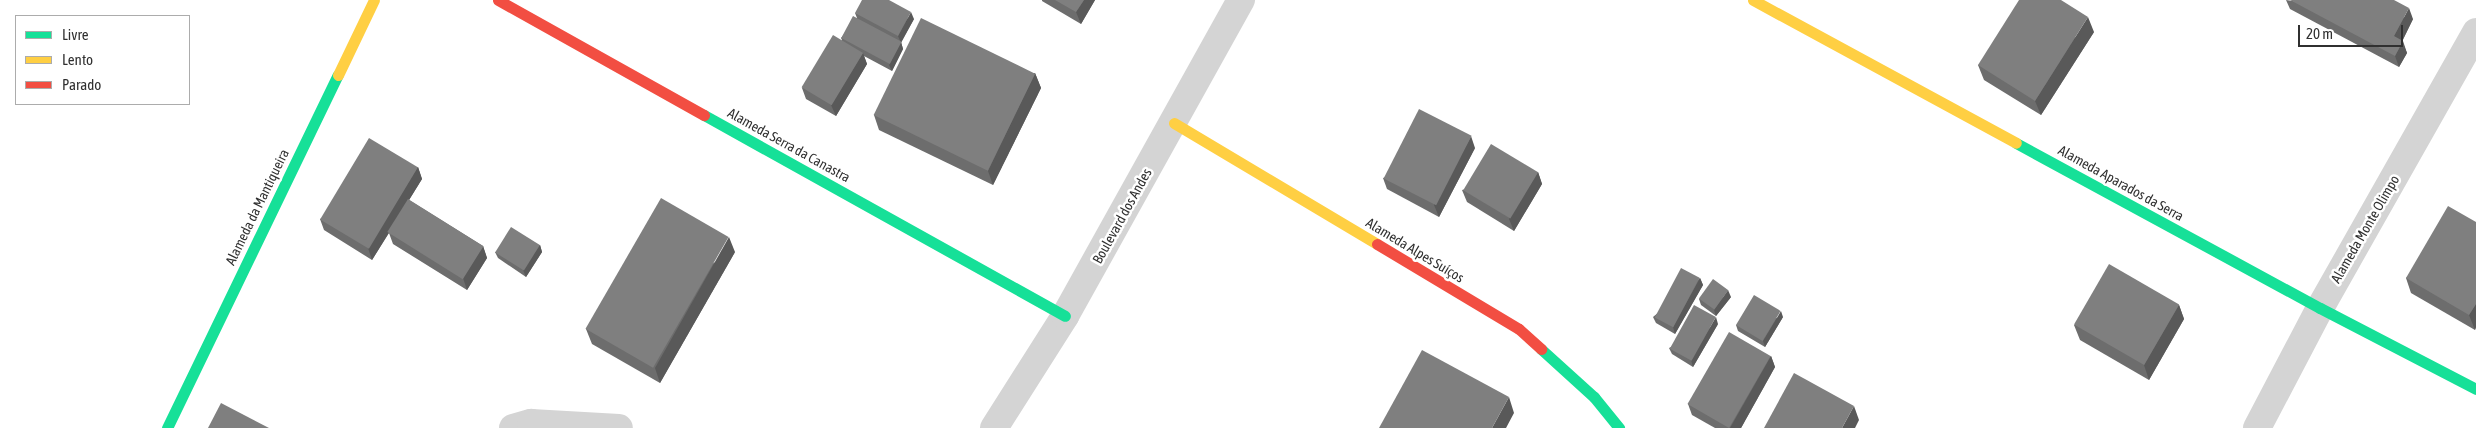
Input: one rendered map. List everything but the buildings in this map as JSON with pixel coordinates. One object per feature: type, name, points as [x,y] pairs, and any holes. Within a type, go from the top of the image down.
[{"type":"street","name":"Alameda da Mantiqueira","points":[[167,428],[374,0]]},
{"type":"street","name":"Alameda Serra da Canastra","points":[[498,0],[1065,316]]},
{"type":"street","name":"Boulevard dos Andes","points":[[994,428],[1065,316],[1241,0]]},
{"type":"street","name":"Alameda Aparados da Serra","points":[[1753,0],[2320,308],[2476,389]]},
{"type":"street","name":"Alameda Monte Olimpo","points":[[2258,428],[2320,308],[2476,32]]},
{"type":"street","name":"Alameda Alpes Suíços","points":[[1174,123],[1518,329],[1594,397],[1619,428]]},
{"type":"street","points":[[513,428],[531,423],[619,428]]},
{"type":"traffic: fast","points":[[167,428],[338,75]]},
{"type":"traffic: fast","points":[[704,115],[1065,316]]},
{"type":"traffic: fast","points":[[2016,143],[2320,308],[2476,389]]},
{"type":"traffic: fast","points":[[1541,349],[1594,397],[1619,428]]},
{"type":"traffic: slow","points":[[338,75],[374,0]]},
{"type":"traffic: slow","points":[[1753,0],[2016,143]]},
{"type":"traffic: slow","points":[[1174,123],[1377,244]]},
{"type":"traffic: jam","points":[[498,0],[704,115]]},
{"type":"traffic: jam","points":[[1377,244],[1519,329],[1541,349]]}]
